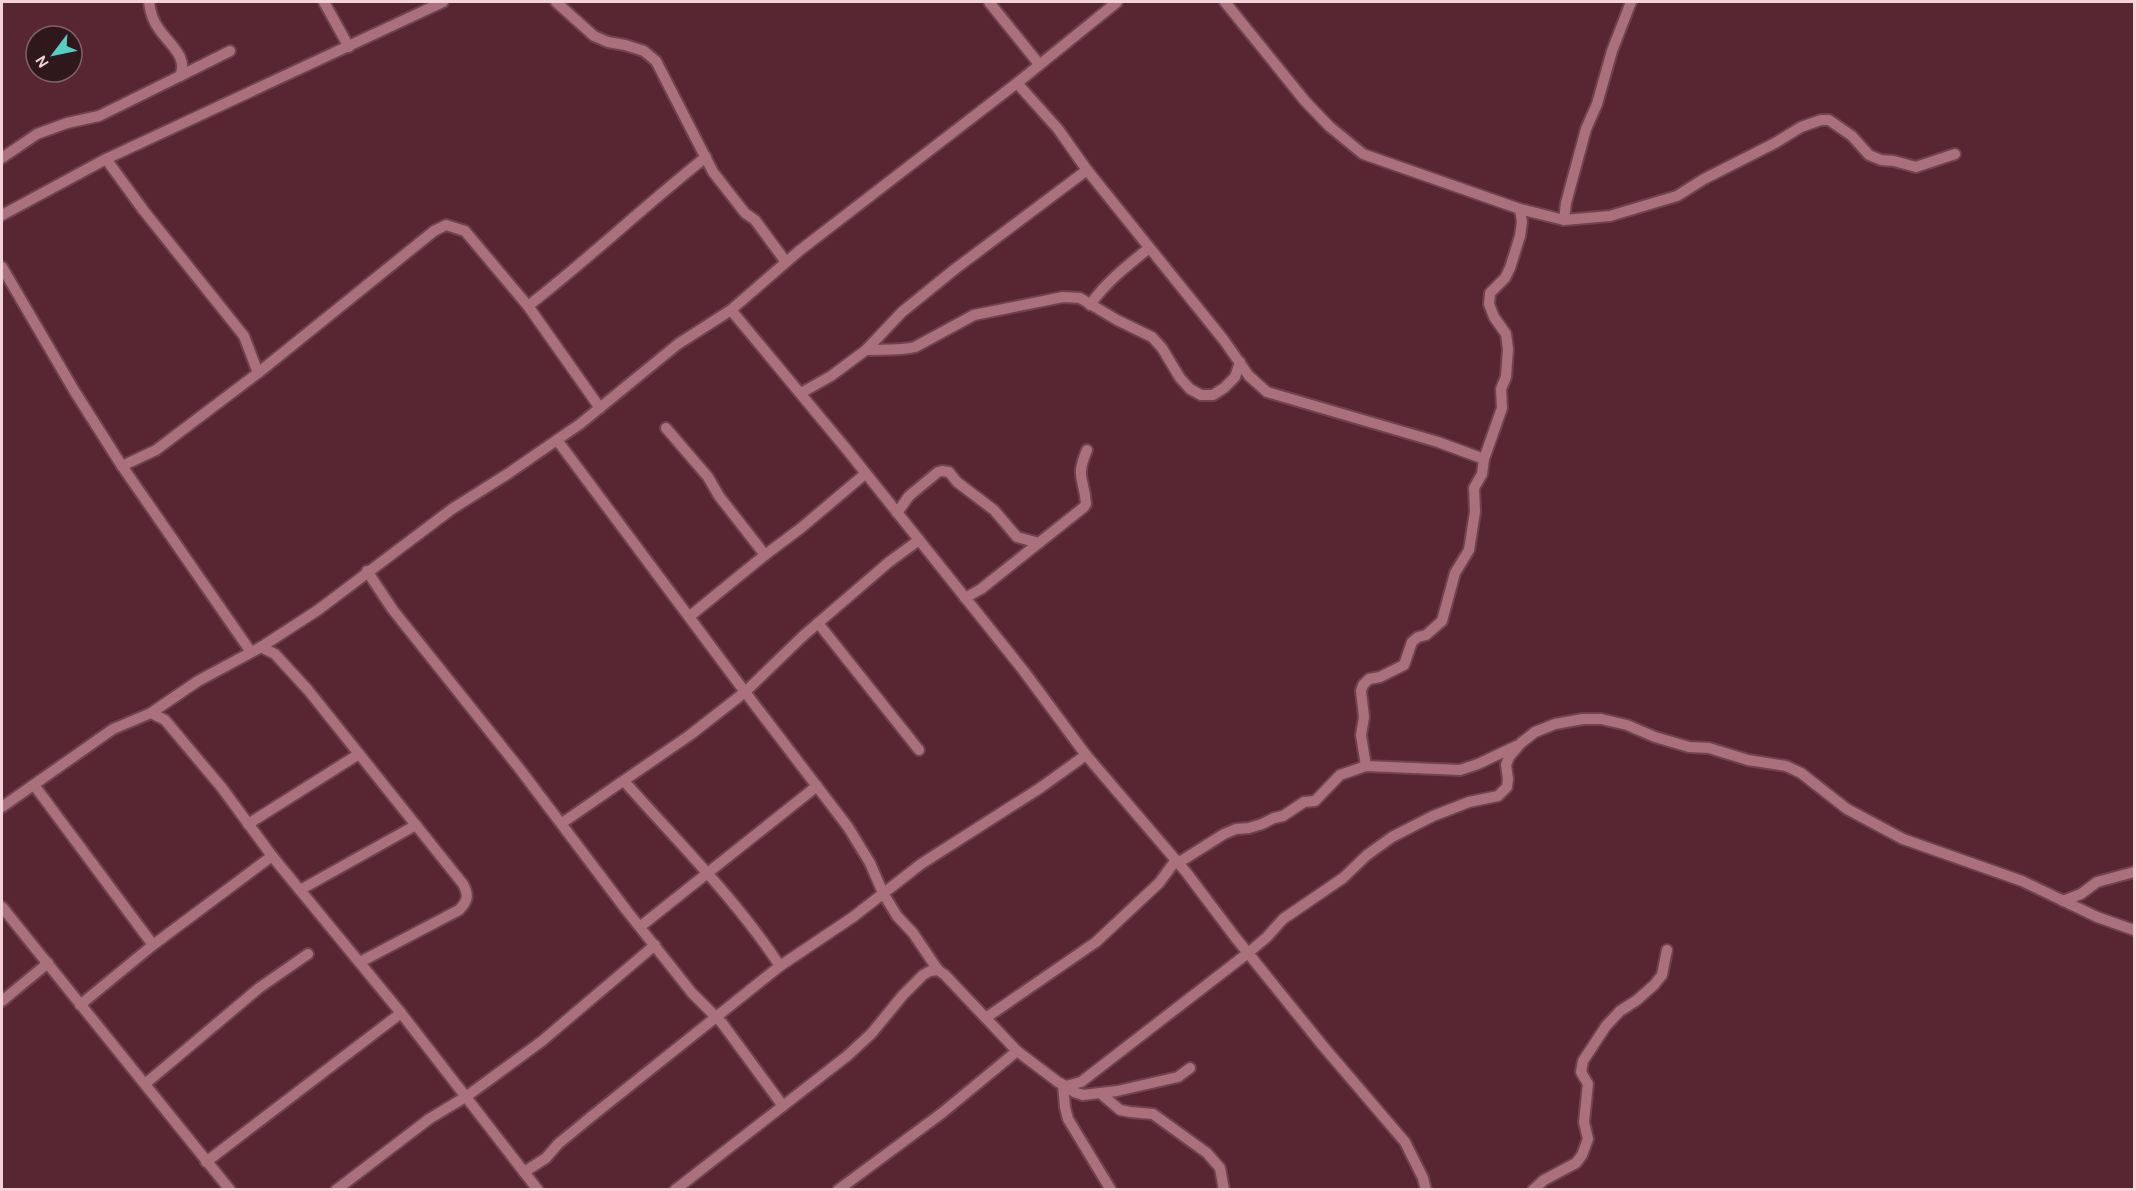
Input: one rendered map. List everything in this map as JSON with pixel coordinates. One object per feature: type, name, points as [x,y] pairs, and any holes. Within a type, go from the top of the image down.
[{"type":"street","points":[[149,2],[150,12],[158,28],[174,47],[182,62],[184,69],[180,76]]},
{"type":"street","points":[[324,2],[349,47]]},
{"type":"street","points":[[2,215],[106,159],[349,47],[429,5],[443,2]]},
{"type":"street","points":[[556,2],[594,36],[644,51],[656,61],[713,172],[745,213],[755,220],[786,262]]},
{"type":"street","points":[[989,2],[1039,64]]},
{"type":"street","points":[[2,807],[113,729],[151,712],[198,681],[256,650],[318,610],[452,508],[557,440],[678,344],[731,310],[786,262],[885,183],[1017,83],[1118,2]]},
{"type":"street","points":[[1225,2],[1305,101],[1329,126],[1363,154],[1520,209],[1564,220],[1610,216],[1677,196],[1704,179],[1775,144],[1801,127],[1821,120],[1829,120],[1852,136],[1869,155],[1881,160],[1916,167],[1955,154]]},
{"type":"street","points":[[1564,220],[1566,203],[1586,129],[1597,104],[1612,51],[1631,2]]},
{"type":"street","points":[[2,158],[37,134],[67,123],[99,116],[230,51]]},
{"type":"street","points":[[1017,83],[1058,129],[1087,170],[1223,339],[1249,375],[1267,392],[1427,438],[1484,459]]},
{"type":"street","points":[[528,306],[572,272],[656,197],[706,157]]},
{"type":"street","points":[[106,159],[144,211],[244,336],[258,373]]},
{"type":"street","points":[[801,393],[831,376],[866,350],[902,312],[937,283],[1087,170]]},
{"type":"street","points":[[1365,766],[1361,735],[1364,717],[1361,691],[1363,684],[1369,679],[1380,677],[1404,665],[1412,642],[1433,630],[1442,621],[1455,573],[1469,550],[1475,512],[1474,488],[1482,474],[1484,459],[1502,408],[1501,389],[1506,377],[1508,349],[1506,334],[1494,317],[1490,304],[1490,292],[1505,278],[1510,268],[1520,236],[1522,222],[1520,209]]},
{"type":"street","points":[[122,466],[156,450],[258,373],[434,231],[446,225],[465,231],[528,306],[600,408]]},
{"type":"street","points":[[1090,304],[1106,285],[1149,248]]},
{"type":"street","points":[[2,267],[75,392],[122,466],[256,650],[275,654],[301,683],[468,893],[466,903],[459,910],[360,962]]},
{"type":"street","points":[[866,350],[895,348],[905,350],[915,347],[974,315],[1063,297],[1080,298],[1152,337],[1162,348],[1180,378],[1190,389],[1201,395],[1213,395],[1224,388],[1234,376],[1240,362]]},
{"type":"street","points":[[731,310],[801,393],[1023,670],[1086,755],[1177,862],[1329,1054],[1405,1142],[1423,1178],[1426,1190]]},
{"type":"street","points":[[666,428],[708,477],[719,496],[765,555]]},
{"type":"street","points":[[557,440],[848,827],[870,863],[883,893],[897,916],[913,933],[938,970],[987,1017],[1017,1051],[1074,1092],[1083,1095],[1178,1077],[1190,1068]]},
{"type":"street","points":[[965,598],[981,589],[1086,504],[1080,470],[1087,450]]},
{"type":"street","points":[[897,513],[909,496],[938,472],[949,472],[957,482],[994,510],[1017,537],[1039,543]]},
{"type":"street","points":[[690,616],[865,474]]},
{"type":"street","points":[[562,823],[690,735],[745,692],[818,623],[889,562],[919,540]]},
{"type":"street","points":[[367,571],[393,610],[562,823],[627,911],[692,993],[716,1017],[783,1106]]},
{"type":"street","points":[[818,623],[919,750]]},
{"type":"street","points":[[151,712],[165,720],[222,788],[272,856],[401,1013],[538,1190]]},
{"type":"street","points":[[987,1017],[1096,942],[1159,883],[1177,862],[1236,828],[1249,828],[1262,824],[1282,816],[1305,802],[1315,801],[1341,775],[1365,766],[1460,770],[1521,743],[1535,732],[1555,724],[1583,718],[1601,719],[1627,725],[1655,737],[1689,747],[1709,748],[1748,760],[1786,766],[1801,773],[1846,809],[1903,839],[2022,881],[2097,917],[2134,930]]},
{"type":"street","points":[[1064,1085],[1081,1082],[1248,953],[1267,937],[1283,918],[1343,878],[1367,855],[1392,837],[1433,816],[1469,802],[1498,796],[1507,787],[1506,765],[1509,758],[1521,743]]},
{"type":"street","points":[[248,824],[359,754]]},
{"type":"street","points":[[524,1172],[546,1158],[558,1144],[592,1116],[780,966],[853,916],[921,864],[1040,788],[1086,755]]},
{"type":"street","points":[[624,781],[735,906],[780,966]]},
{"type":"street","points":[[34,785],[153,945]]},
{"type":"street","points":[[641,926],[816,786]]},
{"type":"street","points":[[300,890],[416,825]]},
{"type":"street","points":[[80,1005],[153,945],[272,856]]},
{"type":"street","points":[[2063,901],[2081,894],[2097,882],[2134,872]]},
{"type":"street","points":[[2,907],[230,1190]]},
{"type":"street","points":[[336,1190],[429,1119],[467,1096],[542,1041],[655,945]]},
{"type":"street","points":[[1533,1190],[1544,1180],[1576,1163],[1582,1155],[1588,1139],[1584,1122],[1588,1084],[1581,1072],[1583,1061],[1613,1019],[1654,986],[1662,975],[1667,950]]},
{"type":"street","points":[[145,1084],[259,988],[308,954]]},
{"type":"street","points":[[2,1001],[48,963]]},
{"type":"street","points":[[675,1190],[847,1056],[871,1034],[923,975],[938,970]]},
{"type":"street","points":[[206,1162],[401,1013]]},
{"type":"street","points":[[837,1190],[942,1113],[1017,1051]]},
{"type":"street","points":[[1064,1085],[1068,1119],[1111,1190]]},
{"type":"street","points":[[1100,1093],[1120,1110],[1153,1114],[1207,1153],[1220,1168],[1224,1190]]}]
